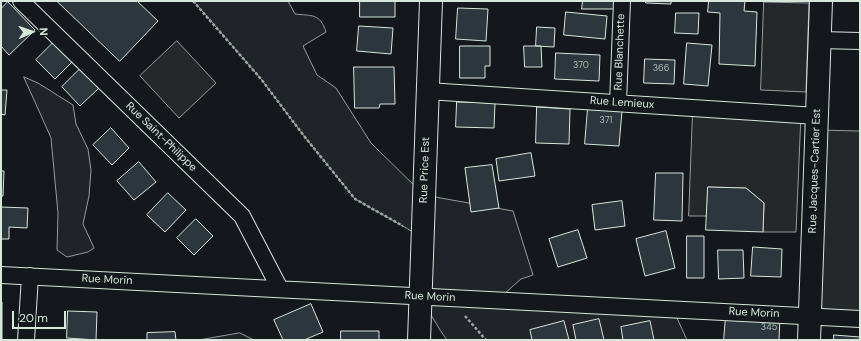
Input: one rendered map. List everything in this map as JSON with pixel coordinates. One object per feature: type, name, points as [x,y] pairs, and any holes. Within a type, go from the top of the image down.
[{"type":"street","name":"Rue Saint-Philippe","points":[[21,1],[242,216],[280,289]]},
{"type":"street","name":"Rue Price Est","points":[[419,340],[431,1]]},
{"type":"street","name":"Rue Blanchette","points":[[618,103],[622,1]]},
{"type":"street","name":"Rue Jacques-Cartier Est","points":[[809,340],[821,1]]},
{"type":"street","points":[[820,40],[860,41]]},
{"type":"street","name":"Rue Lemieux","points":[[427,91],[817,116]]},
{"type":"street","name":"Rue Morin","points":[[1,275],[860,319]]},
{"type":"street","points":[[26,340],[30,276]]},
{"type":"path","points":[[193,1],[261,79],[304,136],[355,199],[423,237]]},
{"type":"path","points":[[449,298],[486,340]]},
{"type":"shaded area","points":[[194,1],[288,1],[295,14],[318,18],[324,26],[326,32],[303,46],[317,75],[336,88],[371,143],[424,195],[513,211],[533,275],[521,279],[497,300],[677,318],[687,340],[447,340],[420,296],[422,237],[355,199],[304,136],[261,79]]},
{"type":"shaded area","points":[[764,2],[809,3],[806,92],[761,90]]},
{"type":"shaded area","points":[[177,41],[216,83],[179,118],[140,76]]},
{"type":"shaded area","points":[[24,77],[38,83],[73,105],[76,124],[88,149],[91,170],[89,196],[83,224],[94,248],[88,252],[67,257],[57,250],[58,213],[51,138]]},
{"type":"shaded area","points":[[693,111],[801,114],[796,232],[763,232],[764,203],[746,188],[708,187],[707,216],[689,216]]},
{"type":"shaded area","points":[[817,130],[860,131],[860,319],[810,316]]},
{"type":"shaded area","points":[[240,333],[254,340],[199,340]]},
{"type":"building","points":[[57,1],[137,1],[158,21],[120,61]]},
{"type":"building","points":[[360,1],[395,1],[395,17],[360,17]]},
{"type":"building","points":[[583,1],[616,1],[616,9],[582,9]]},
{"type":"building","points":[[646,1],[671,1],[671,4],[646,3]]},
{"type":"building","points":[[709,1],[745,1],[744,11],[757,12],[755,66],[719,64],[720,13],[708,12]]},
{"type":"building","points":[[8,2],[35,30],[9,55],[1,46],[1,9]]},
{"type":"building","points":[[458,8],[488,9],[486,41],[456,39]]},
{"type":"building","points":[[566,12],[607,16],[605,39],[564,35]]},
{"type":"building","points":[[676,13],[699,13],[698,34],[675,33]]},
{"type":"building","points":[[359,26],[393,28],[391,54],[357,51]]},
{"type":"building","points":[[537,27],[555,28],[554,47],[536,46]]},
{"type":"building","points":[[54,42],[73,61],[55,79],[36,60]]},
{"type":"building","points":[[687,43],[712,45],[708,86],[684,84]]},
{"type":"building","points":[[460,46],[490,46],[490,66],[485,66],[485,78],[460,78]]},
{"type":"building","points":[[524,46],[541,46],[542,67],[525,67]]},
{"type":"building","points":[[556,53],[600,55],[599,81],[555,79]]},
{"type":"building","points":[[645,59],[675,60],[674,84],[644,83]]},
{"type":"building","points":[[354,67],[394,67],[395,104],[380,104],[379,108],[355,108]]},
{"type":"building","points":[[80,69],[99,88],[80,106],[62,87]]},
{"type":"building","points":[[1,90],[7,90],[5,115],[1,114]]},
{"type":"building","points":[[457,102],[495,103],[494,128],[456,127]]},
{"type":"building","points":[[537,107],[570,109],[569,144],[536,143]]},
{"type":"building","points":[[588,108],[622,111],[619,146],[585,144]]},
{"type":"building","points":[[111,128],[129,148],[112,165],[93,145]]},
{"type":"building","points":[[531,153],[535,176],[499,181],[496,159]]},
{"type":"building","points":[[139,162],[156,182],[134,200],[117,181]]},
{"type":"building","points":[[492,165],[499,208],[471,212],[465,168]]},
{"type":"building","points":[[1,171],[4,171],[3,196],[1,196]]},
{"type":"building","points":[[656,173],[683,173],[682,221],[654,220]]},
{"type":"building","points":[[708,187],[746,188],[764,203],[763,232],[706,230]]},
{"type":"building","points":[[168,193],[186,210],[165,232],[147,215]]},
{"type":"building","points":[[622,201],[625,226],[595,230],[592,205]]},
{"type":"building","points":[[1,207],[28,208],[27,228],[9,227],[9,239],[1,239]]},
{"type":"building","points":[[196,219],[213,236],[194,255],[177,238]]},
{"type":"building","points":[[578,230],[587,258],[558,267],[549,239]]},
{"type":"building","points":[[666,231],[675,268],[645,276],[636,239]]},
{"type":"building","points":[[687,236],[704,236],[704,278],[687,278]]},
{"type":"building","points":[[753,247],[782,249],[781,277],[751,276]]},
{"type":"building","points":[[718,250],[743,250],[744,278],[719,279]]},
{"type":"building","points":[[2,302],[2,340],[1,340]]},
{"type":"building","points":[[311,304],[323,332],[304,340],[283,340],[274,320]]},
{"type":"building","points":[[68,311],[97,312],[96,340],[67,338]]},
{"type":"building","points":[[726,316],[780,319],[779,340],[724,340]]},
{"type":"building","points":[[599,319],[604,340],[576,340],[573,325]]},
{"type":"building","points":[[564,321],[569,340],[532,340],[530,330]]},
{"type":"building","points":[[650,321],[654,340],[623,340],[621,327]]},
{"type":"building","points":[[341,331],[379,331],[379,340],[341,340]]},
{"type":"building","points":[[175,332],[176,340],[147,340],[147,333]]},
{"type":"building","points":[[834,335],[860,337],[860,340],[834,340]]}]
